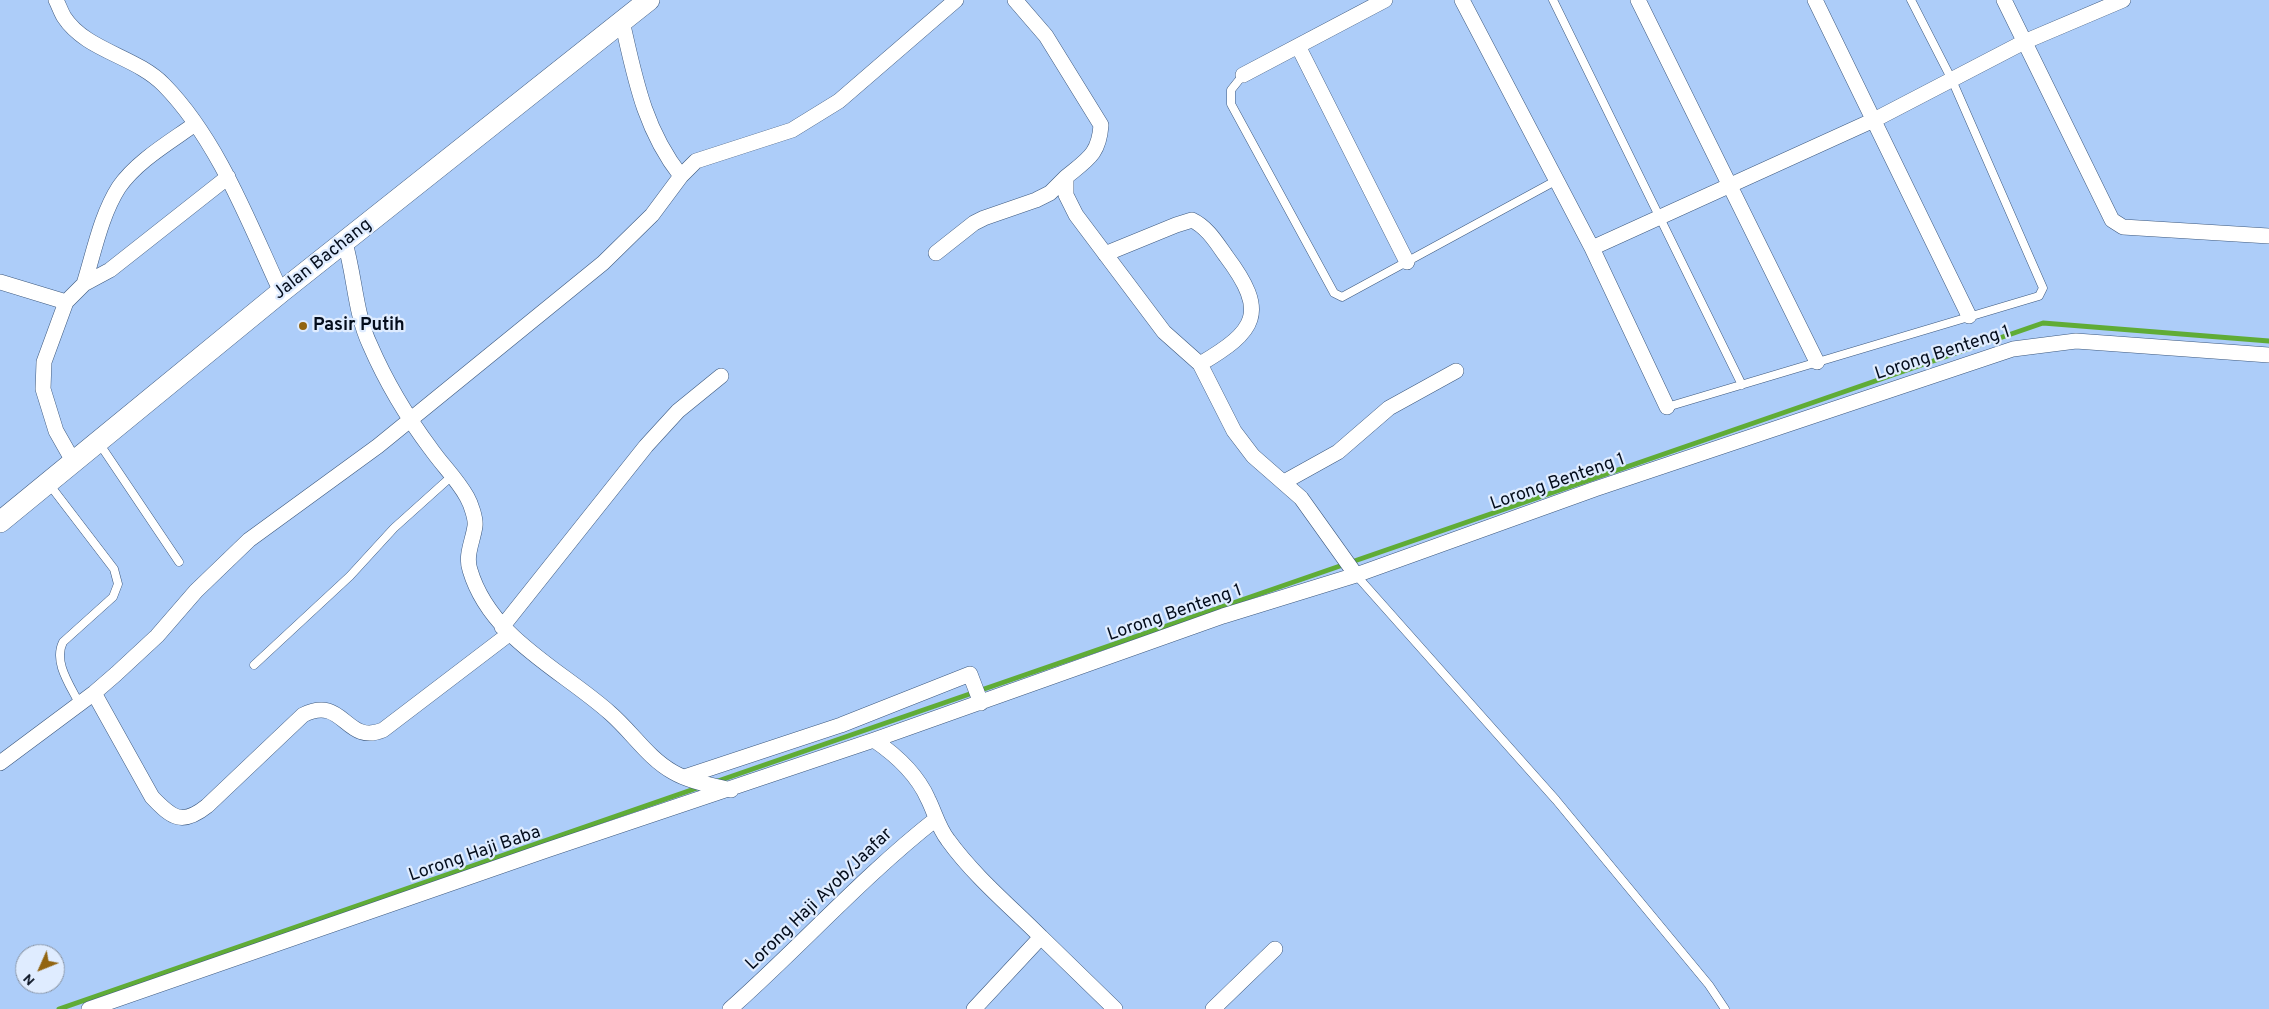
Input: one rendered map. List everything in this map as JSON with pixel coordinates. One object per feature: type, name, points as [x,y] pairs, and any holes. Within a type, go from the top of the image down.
[{"type":"street","points":[[56,0],[64,18],[78,32],[143,68],[162,83],[179,101],[228,177],[250,220],[281,292]]},
{"type":"street","name":"Jalan Bachang","points":[[0,522],[281,292],[649,0]]},
{"type":"street","points":[[0,763],[94,693],[157,636],[196,591],[250,540],[378,446],[603,263],[652,215],[681,176],[696,162],[792,130],[839,101],[956,0]]},
{"type":"street","points":[[936,253],[974,223],[1050,193],[1066,177],[1090,158],[1100,143],[1101,125],[1046,36],[1015,0]]},
{"type":"street","points":[[1243,75],[1385,0]]},
{"type":"street","points":[[1462,0],[1592,248],[1667,407]]},
{"type":"street","points":[[1638,0],[1817,362]]},
{"type":"street","points":[[1816,0],[1969,316]]},
{"type":"street","points":[[2004,0],[2112,220],[2123,227],[2269,236]]},
{"type":"street","points":[[1592,248],[1873,120],[2024,42],[2123,0]]},
{"type":"street","points":[[622,21],[640,100],[666,157],[681,176]]},
{"type":"street","points":[[1298,46],[1408,262]]},
{"type":"street","points":[[84,284],[110,203],[120,186],[138,166],[195,124]]},
{"type":"street","points":[[73,461],[56,431],[43,389],[44,362],[66,302],[84,284],[110,270],[228,177]]},
{"type":"street","points":[[1066,177],[1066,195],[1076,215],[1164,332],[1200,364],[1234,431],[1253,456],[1302,498],[1354,572]]},
{"type":"street","points":[[1105,254],[1192,220],[1201,225],[1242,276],[1251,296],[1252,310],[1246,331],[1232,344],[1200,364]]},
{"type":"street","points":[[345,243],[361,321],[374,352],[410,420],[432,451],[454,475],[468,500],[475,524],[469,546],[470,569],[480,593],[506,630],[599,703],[659,763],[687,778],[724,788]]},
{"type":"street","points":[[0,282],[66,302]]},
{"type":"street","name":"Lorong Benteng 1","points":[[874,740],[1223,616],[2013,349],[2076,341],[2269,355]]},
{"type":"street","points":[[1284,482],[1338,452],[1389,408],[1456,371]]},
{"type":"street","points":[[94,693],[152,797],[165,811],[179,818],[193,817],[207,806],[303,714],[319,708],[334,712],[356,730],[365,734],[383,730],[449,682],[506,630],[646,446],[678,411],[721,376]]},
{"type":"street","points":[[687,778],[841,725],[970,674],[980,701]]},
{"type":"street","points":[[874,740],[889,750],[917,779],[928,798],[936,819],[960,854],[1115,1009]]},
{"type":"street","name":"Lorong Haji Baba","points":[[89,1009],[724,788],[874,740]]},
{"type":"street","name":"Lorong Haji Ayob/Jaafar","points":[[730,1009],[782,963],[880,865],[936,819]]},
{"type":"street","points":[[974,1009],[1041,937]]},
{"type":"street","points":[[1213,1009],[1275,949]]},
{"type":"lane","points":[[1553,0],[1742,385]]},
{"type":"lane","points":[[1667,407],[2039,296],[2043,288],[1952,80],[1911,0]]},
{"type":"lane","points":[[1243,75],[1231,90],[1231,104],[1334,293],[1342,297],[1556,180]]},
{"type":"lane","points":[[98,441],[180,562]]},
{"type":"lane","points":[[254,665],[350,576],[394,528],[454,475]]},
{"type":"lane","points":[[48,482],[114,569],[118,584],[113,597],[63,642],[59,651],[60,662],[79,703]]},
{"type":"lane","points":[[1354,572],[1556,800],[1709,985],[1724,1009]]},
{"type":"waterway","points":[[715,782],[2043,323],[2269,341]]},
{"type":"waterway","points":[[59,1009],[700,787]]},
{"type":"place","name":"Pasir Putih","points":[[303,326]]}]
